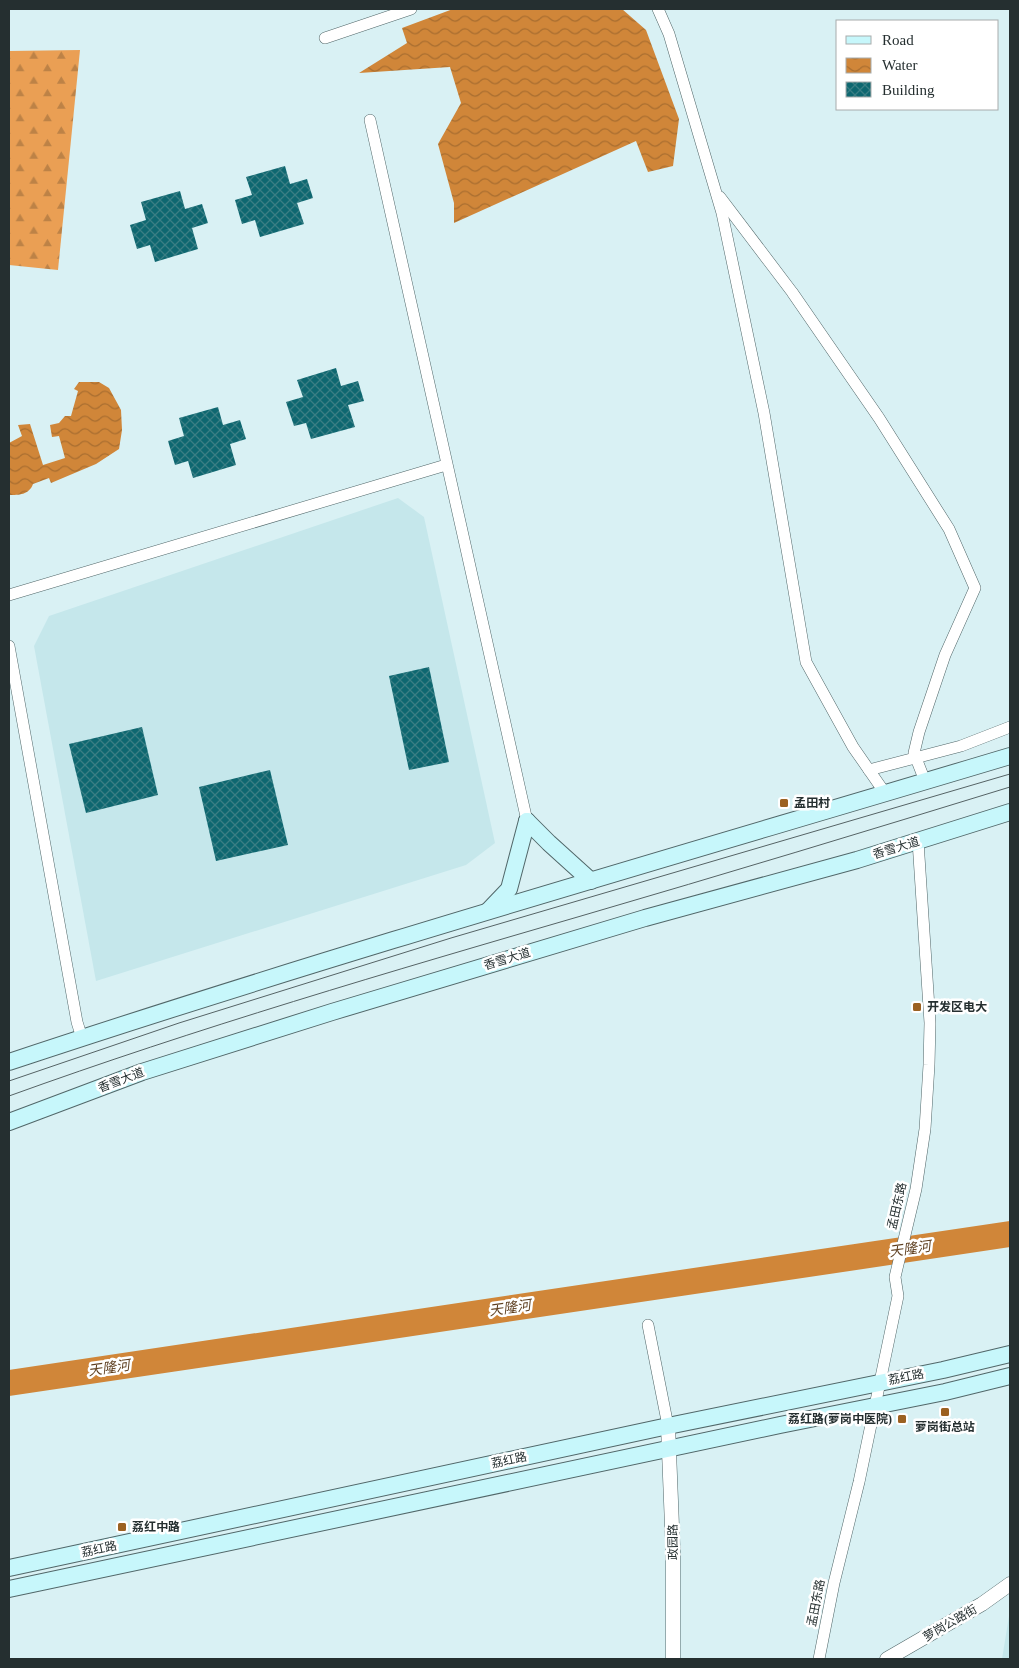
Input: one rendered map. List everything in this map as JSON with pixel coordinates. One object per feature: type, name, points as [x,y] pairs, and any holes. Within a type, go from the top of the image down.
[{"type":"main road","points":[[9,1062],[270,978],[488,911],[1010,756]]},
{"type":"main road","name":"香雪大道","points":[[9,1122],[142,1072],[341,1009],[645,918],[770,885],[1010,812]]},
{"type":"main road","points":[[488,911],[509,888],[526,821],[592,881]]},
{"type":"main road","name":"荔红路","points":[[9,1568],[880,1381],[943,1370],[1010,1354]]},
{"type":"main road","name":"荔红路","points":[[9,1589],[670,1448],[945,1392],[1010,1376]]},
{"type":"street","points":[[325,38],[411,9]]},
{"type":"street","points":[[658,9],[669,34],[722,213],[764,413],[806,662],[853,747],[885,793]]},
{"type":"street","points":[[370,120],[526,821]]},
{"type":"street","points":[[716,191],[792,292],[878,418],[949,529],[975,588],[945,655],[919,732],[914,753],[925,782]]},
{"type":"street","points":[[9,595],[446,465]]},
{"type":"street","points":[[9,646],[77,1022],[82,1038]]},
{"type":"street","points":[[868,770],[961,746],[1010,727]]},
{"type":"street","name":"孟田东路","points":[[819,1659],[834,1583],[859,1482],[898,1296],[895,1277],[916,1189],[925,1128],[930,1023],[918,841]]},
{"type":"street","points":[[648,1325],[668,1426]]},
{"type":"street","name":"政园路","points":[[668,1426],[674,1610],[673,1659]]},
{"type":"street","name":"萝岗公路街","points":[[887,1659],[982,1604],[1010,1584]]},
{"type":"shaded area","points":[[398,498],[424,517],[495,843],[466,865],[96,981],[34,646],[49,616]]},
{"type":"shaded area","points":[[1010,1610],[1010,1659],[1002,1659]]},
{"type":"green space","points":[[80,50],[58,270],[9,265],[9,51]]},
{"type":"water","points":[[453,9],[622,9],[646,30],[679,119],[673,166],[648,172],[636,141],[454,223],[454,203],[438,144],[461,103],[450,67],[359,73],[407,43],[402,28]]},
{"type":"water","points":[[79,382],[99,382],[109,388],[121,410],[122,430],[119,449],[96,464],[51,483],[49,478],[33,484],[23,494],[9,495],[9,443],[22,436],[18,425],[30,424],[43,465],[65,458],[59,436],[52,437],[50,425],[59,423],[65,416],[71,416],[78,391],[74,389]]},
{"type":"building","points":[[285,166],[290,184],[307,179],[313,198],[297,203],[304,224],[260,237],[255,220],[242,224],[235,200],[252,195],[246,177]]},
{"type":"building","points":[[180,191],[185,209],[202,204],[208,223],[192,228],[198,249],[155,262],[150,245],[137,249],[130,225],[146,220],[141,202]]},
{"type":"building","points":[[336,368],[341,386],[358,381],[364,401],[348,405],[355,427],[311,439],[306,423],[294,426],[286,402],[303,397],[297,380]]},
{"type":"building","points":[[218,407],[223,425],[240,420],[246,439],[230,444],[236,465],[193,478],[188,461],[175,465],[168,441],[184,436],[179,418]]},
{"type":"building","points":[[429,667],[449,762],[409,770],[389,676]]},
{"type":"building","points":[[142,727],[158,795],[86,813],[69,744]]},
{"type":"building","points":[[270,770],[288,845],[216,861],[199,787]]},
{"type":"waterway","name":"天隆河","points":[[9,1383],[1010,1234]]},
{"type":"tram line","points":[[9,1081],[179,1023],[451,938],[1010,774]]},
{"type":"tram line","points":[[9,1096],[151,1047],[294,1002],[1010,787]]},
{"type":"place","name":"孟田村","points":[[784,803]]},
{"type":"place","name":"开发区电大","points":[[917,1007]]},
{"type":"place","name":"萝岗街总站","points":[[945,1412]]},
{"type":"place","name":"荔红路(萝岗中医院)","points":[[902,1419]]},
{"type":"place","name":"荔红中路","points":[[122,1527]]}]
